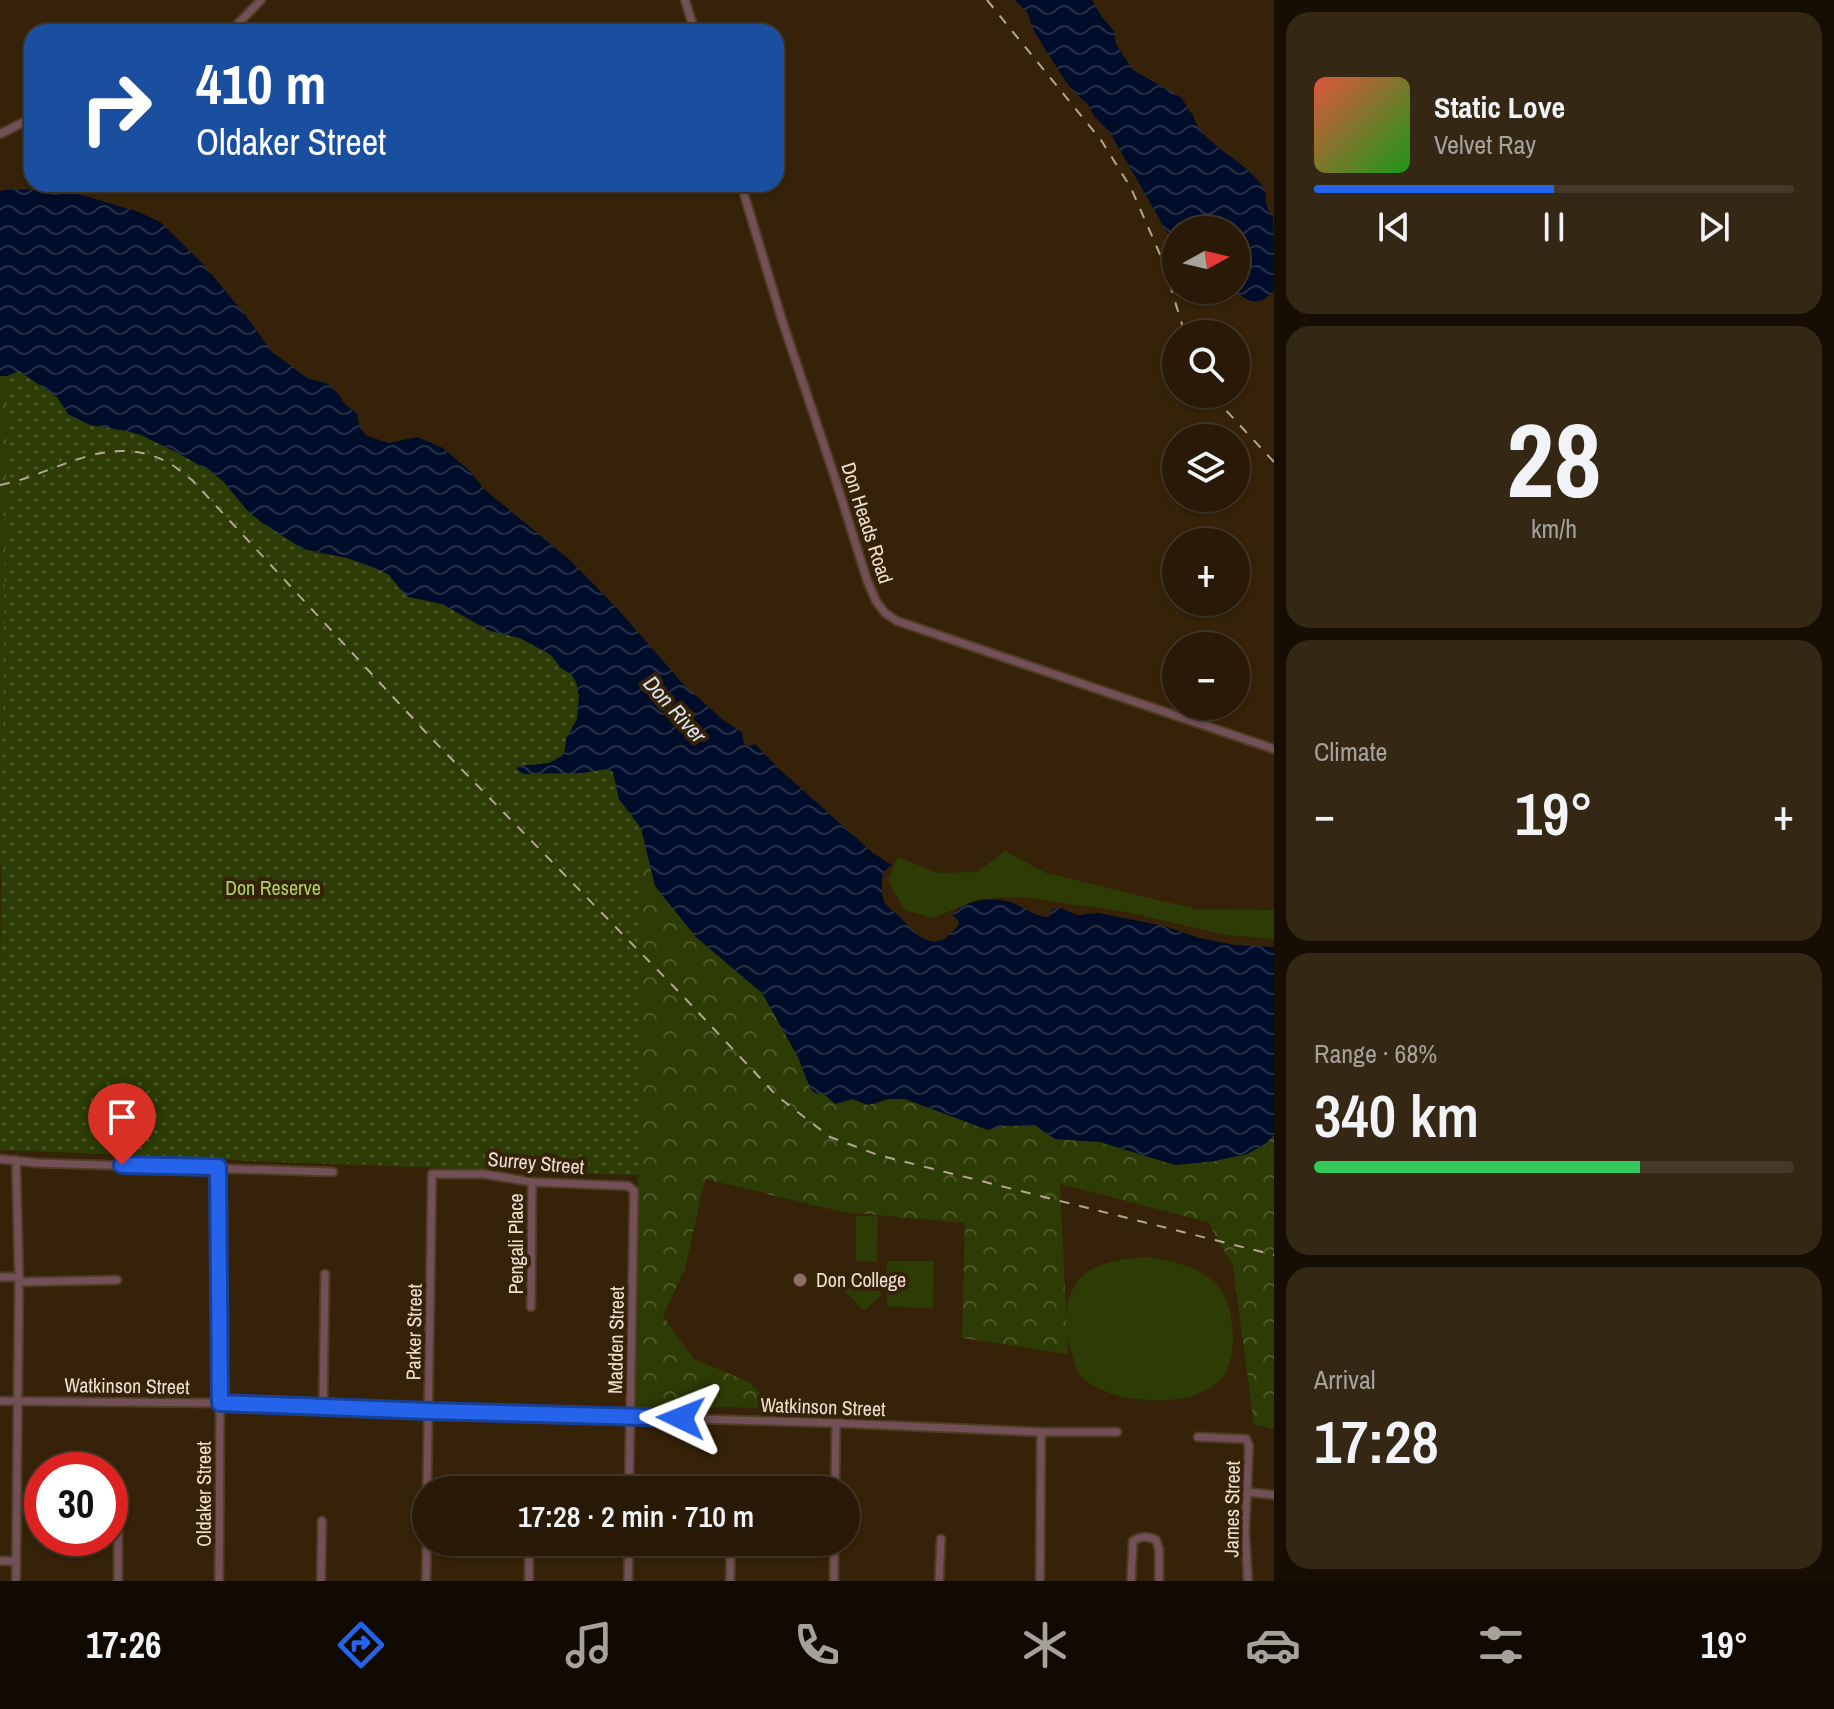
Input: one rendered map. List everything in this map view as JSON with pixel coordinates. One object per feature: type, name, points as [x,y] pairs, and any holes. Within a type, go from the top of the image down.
[{"type":"street","points":[[238,24],[261,0]]},
{"type":"street","points":[[685,0],[692,24]]},
{"type":"street","points":[[0,134],[24,122]]},
{"type":"street","name":"Don Heads Road","points":[[743,192],[867,580],[885,613],[897,621],[1274,749]]},
{"type":"street","points":[[0,1159],[38,1163],[333,1172]]},
{"type":"street","points":[[16,1160],[19,1279],[16,1581]]},
{"type":"street","name":"Oldaker Street","points":[[218,1167],[219,1581]]},
{"type":"street","name":"Surrey Street","points":[[432,1174],[484,1174],[532,1182],[628,1186],[634,1191]]},
{"type":"street","name":"Parker Street","points":[[427,1476],[432,1174]]},
{"type":"street","name":"Pengali Place","points":[[531,1307],[532,1182]]},
{"type":"street","name":"Madden Street","points":[[629,1476],[634,1191]]},
{"type":"street","points":[[323,1406],[325,1274]]},
{"type":"street","points":[[0,1277],[117,1280]]},
{"type":"street","name":"Watkinson Street","points":[[0,1401],[220,1403],[1041,1432],[1117,1432]]},
{"type":"street","points":[[835,1476],[836,1423]]},
{"type":"street","points":[[1040,1581],[1041,1432]]},
{"type":"street","name":"James Street","points":[[1198,1437],[1246,1439],[1249,1446],[1245,1532],[1248,1581]]},
{"type":"street","points":[[1247,1492],[1274,1495]]},
{"type":"street","points":[[321,1581],[322,1521]]},
{"type":"street","points":[[1131,1581],[1133,1541],[1139,1537],[1156,1540],[1159,1581]]},
{"type":"street","points":[[939,1581],[941,1539]]},
{"type":"street","points":[[118,1556],[118,1581]]},
{"type":"street","points":[[426,1581],[427,1556]]},
{"type":"street","points":[[529,1556],[529,1581]]},
{"type":"street","points":[[628,1581],[629,1556]]},
{"type":"street","points":[[730,1581],[731,1556]]},
{"type":"street","points":[[834,1556],[834,1581]]},
{"type":"street","points":[[0,1561],[16,1561]]},
{"type":"green space","name":"Don Reserve","points":[[19,370],[641,828],[655,886],[696,937],[762,993],[798,1057],[810,1088],[841,1103],[852,1099],[864,1104],[876,1104],[888,1099],[905,1099],[988,1130],[1001,1126],[1035,1125],[1055,1139],[1100,1142],[1175,1165],[1247,1154],[1274,1135],[1274,1428],[1254,1425],[1233,1266],[1208,1222],[1060,1184],[1068,1354],[962,1338],[965,1223],[843,1212],[705,1179],[685,1268],[663,1316],[694,1359],[749,1382],[772,1406],[636,1412],[638,1175],[247,1161],[22,1144],[24,919],[0,865],[0,376]]},
{"type":"green space","name":"Don Reserve","points":[[19,370],[57,397],[68,414],[90,425],[141,435],[210,471],[223,481],[247,510],[316,553],[347,558],[378,569],[389,575],[409,597],[442,604],[490,631],[520,638],[551,655],[561,668],[571,674],[579,696],[577,719],[566,739],[562,756],[549,763],[524,764],[582,773],[607,769],[613,772],[619,799],[641,828],[639,1175],[0,1150],[7,376]]},
{"type":"green space","points":[[1005,851],[1046,873],[1196,909],[1274,910],[1274,939],[1226,935],[1126,912],[1021,897],[979,899],[933,918],[905,910],[888,881],[898,857],[938,873],[977,872]]},
{"type":"green space","points":[[856,1216],[878,1216],[877,1262],[856,1261]]},
{"type":"green space","points":[[1147,1257],[1182,1265],[1207,1276],[1221,1290],[1230,1313],[1232,1352],[1225,1373],[1212,1386],[1189,1397],[1155,1400],[1118,1395],[1088,1382],[1075,1365],[1066,1319],[1070,1295],[1076,1284],[1083,1275],[1100,1265]]},
{"type":"green space","points":[[887,1261],[934,1261],[933,1308],[887,1307]]},
{"type":"green space","points":[[863,1274],[882,1294],[864,1311],[845,1291]]},
{"type":"water","points":[[1015,0],[1092,0],[1114,31],[1116,44],[1133,70],[1182,98],[1204,134],[1257,179],[1265,191],[1266,204],[1273,217],[1274,291],[1263,300],[1250,300],[1250,216],[1162,216],[1162,223],[1109,131],[1066,82],[1035,33],[1027,12]]},
{"type":"water","name":"Don River","points":[[0,191],[82,195],[139,212],[160,222],[203,264],[272,352],[307,378],[328,384],[336,390],[344,403],[357,414],[360,428],[367,436],[389,443],[417,437],[443,448],[471,472],[484,489],[571,561],[683,684],[723,720],[742,732],[744,744],[755,744],[873,853],[892,865],[883,872],[883,899],[921,937],[935,942],[943,939],[959,924],[952,915],[964,905],[981,900],[998,900],[1044,917],[1049,917],[1053,909],[1060,908],[1078,915],[1098,913],[1164,926],[1199,938],[1235,945],[1274,947],[1274,1135],[1247,1154],[1175,1165],[1100,1142],[1055,1139],[1034,1125],[1001,1126],[988,1130],[905,1099],[888,1099],[868,1105],[852,1099],[835,1104],[825,1095],[815,1093],[762,993],[696,937],[655,886],[641,828],[619,799],[613,772],[607,769],[582,773],[525,774],[517,769],[517,766],[549,763],[562,756],[566,739],[577,719],[579,696],[576,682],[551,655],[520,638],[490,631],[442,604],[409,597],[389,575],[378,569],[347,558],[303,549],[261,522],[210,471],[141,435],[90,425],[68,414],[57,397],[19,371],[0,376]]},
{"type":"railway","points":[[987,0],[1101,140],[1131,188],[1162,259],[1181,320]]},
{"type":"railway","points":[[1224,408],[1274,462]]},
{"type":"railway","points":[[0,485],[82,458],[124,451],[167,462],[192,480],[432,739],[777,1096],[830,1137],[878,1155],[1274,1255]]},
{"type":"place","name":"Don College","points":[[800,1280]]},
{"type":"route","points":[[122,1165],[218,1167],[220,1403],[681,1418]]}]
